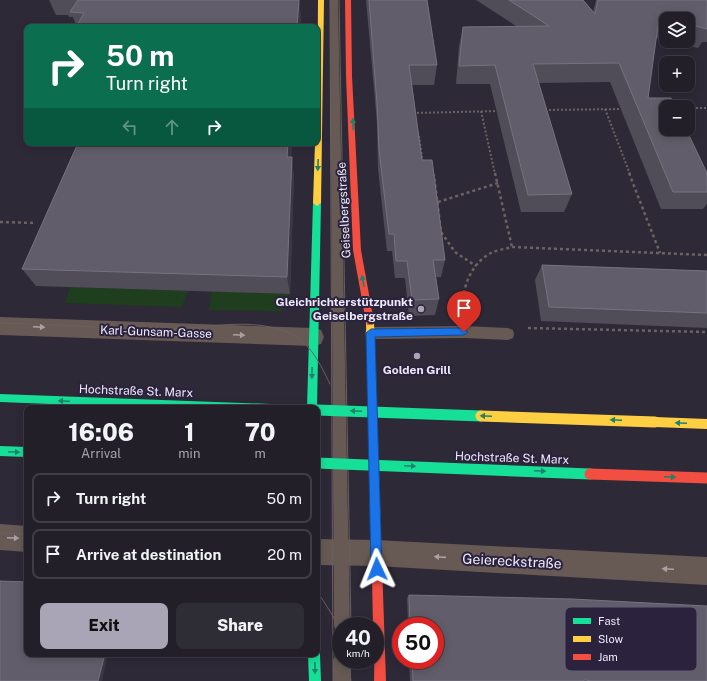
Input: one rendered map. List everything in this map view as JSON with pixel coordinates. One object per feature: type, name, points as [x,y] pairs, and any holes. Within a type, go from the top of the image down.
[{"type":"main road","name":"Geiselbergstraße","points":[[320,42],[321,0]]},
{"type":"main road","name":"Geiselbergstraße","points":[[348,0],[349,76],[352,115],[357,250],[370,318],[371,333],[380,681]]},
{"type":"main road","name":"Geiselbergstraße","points":[[312,405],[318,146]]},
{"type":"main road","name":"Hochstraße St. Marx","points":[[0,398],[190,405]]},
{"type":"main road","points":[[320,410],[707,424]]},
{"type":"main road","points":[[0,451],[24,452]]},
{"type":"main road","name":"Hochstraße St. Marx","points":[[320,463],[707,478]]},
{"type":"main road","points":[[314,657],[315,681]]},
{"type":"street","name":"Karl-Gunsam-Gasse","points":[[0,326],[313,337]]},
{"type":"street","points":[[0,537],[24,539]]},
{"type":"street","name":"Geiereckstraße","points":[[329,553],[376,553],[707,572]]},
{"type":"lane","points":[[334,0],[329,553],[340,617]]},
{"type":"lane","points":[[371,333],[464,332],[508,334]]},
{"type":"lane","points":[[342,669],[342,681]]},
{"type":"path","points":[[695,108],[707,108]]},
{"type":"path","points":[[605,109],[660,253]]},
{"type":"path","points":[[543,110],[628,109]]},
{"type":"path","points":[[481,111],[512,247]]},
{"type":"path","points":[[407,113],[504,111]]},
{"type":"path","points":[[415,113],[416,121]]},
{"type":"path","points":[[417,128],[424,167]]},
{"type":"path","points":[[429,171],[434,175],[441,232],[455,252],[476,266]]},
{"type":"path","points":[[438,202],[498,183]]},
{"type":"path","points":[[0,222],[35,223]]},
{"type":"path","points":[[464,332],[462,305],[467,282],[478,262],[491,253],[512,247],[707,254]]},
{"type":"path","points":[[508,334],[513,328],[707,332]]},
{"type":"green space","points":[[70,287],[188,291],[182,307],[65,303]]},
{"type":"green space","points":[[212,291],[290,294],[287,307],[281,311],[209,310]]},
{"type":"building","points":[[78,0],[299,0],[297,24],[78,24],[84,13],[70,12]]},
{"type":"building","points":[[369,0],[427,0],[437,65],[409,65],[422,160],[432,160],[445,260],[433,260],[439,299],[412,300],[407,261],[396,261],[394,234],[389,234],[379,150]]},
{"type":"building","points":[[509,0],[583,0],[595,14],[598,0],[707,0],[707,29],[695,26],[695,12],[659,12],[648,98],[671,98],[672,100],[659,100],[659,136],[689,136],[707,173],[707,192],[673,192],[619,63],[533,64],[572,194],[528,195],[495,65],[459,66],[463,27],[549,26]]},
{"type":"building","points":[[77,146],[288,146],[287,157],[292,157],[287,277],[22,269]]},
{"type":"building","points":[[542,265],[707,271],[707,313],[549,307]]},
{"type":"building","points":[[0,581],[24,582],[24,657],[104,657],[98,681],[0,681]]},
{"type":"building","points":[[409,595],[572,599],[707,606],[707,681],[413,681],[412,669],[444,669],[444,617],[410,617]]},
{"type":"tram line","points":[[330,0],[333,616]]},
{"type":"tram line","points":[[339,0],[351,617]]},
{"type":"tram line","points":[[0,323],[145,329],[244,324],[259,325],[274,328],[297,337],[314,355],[330,384]]},
{"type":"tram line","points":[[0,533],[24,534]]},
{"type":"tram line","points":[[320,596],[333,616]]},
{"type":"tram line","points":[[333,616],[333,681]]},
{"type":"tram line","points":[[349,669],[351,681]]},
{"type":"traffic: fast","points":[[312,405],[317,203]]},
{"type":"traffic: fast","points":[[0,398],[190,405]]},
{"type":"traffic: fast","points":[[320,410],[481,416]]},
{"type":"traffic: fast","points":[[0,451],[24,452]]},
{"type":"traffic: fast","points":[[320,463],[590,474]]},
{"type":"traffic: fast","points":[[314,657],[315,681]]},
{"type":"traffic: slow","points":[[320,51],[321,0]]},
{"type":"traffic: slow","points":[[317,203],[318,146]]},
{"type":"traffic: slow","points":[[370,322],[376,534]]},
{"type":"traffic: slow","points":[[481,416],[655,422]]},
{"type":"traffic: slow","points":[[655,422],[707,424]]},
{"type":"traffic: jam","points":[[348,0],[349,76],[357,250],[370,322]]},
{"type":"traffic: jam","points":[[590,474],[707,478]]},
{"type":"traffic: jam","points":[[376,534],[380,681]]},
{"type":"place","name":"Gleichrichterstützpunkt Geiselbergstraße","points":[[421,309]]},
{"type":"place","name":"Golden Grill","points":[[417,356]]},
{"type":"route","points":[[377,569],[371,333],[464,332]]}]
